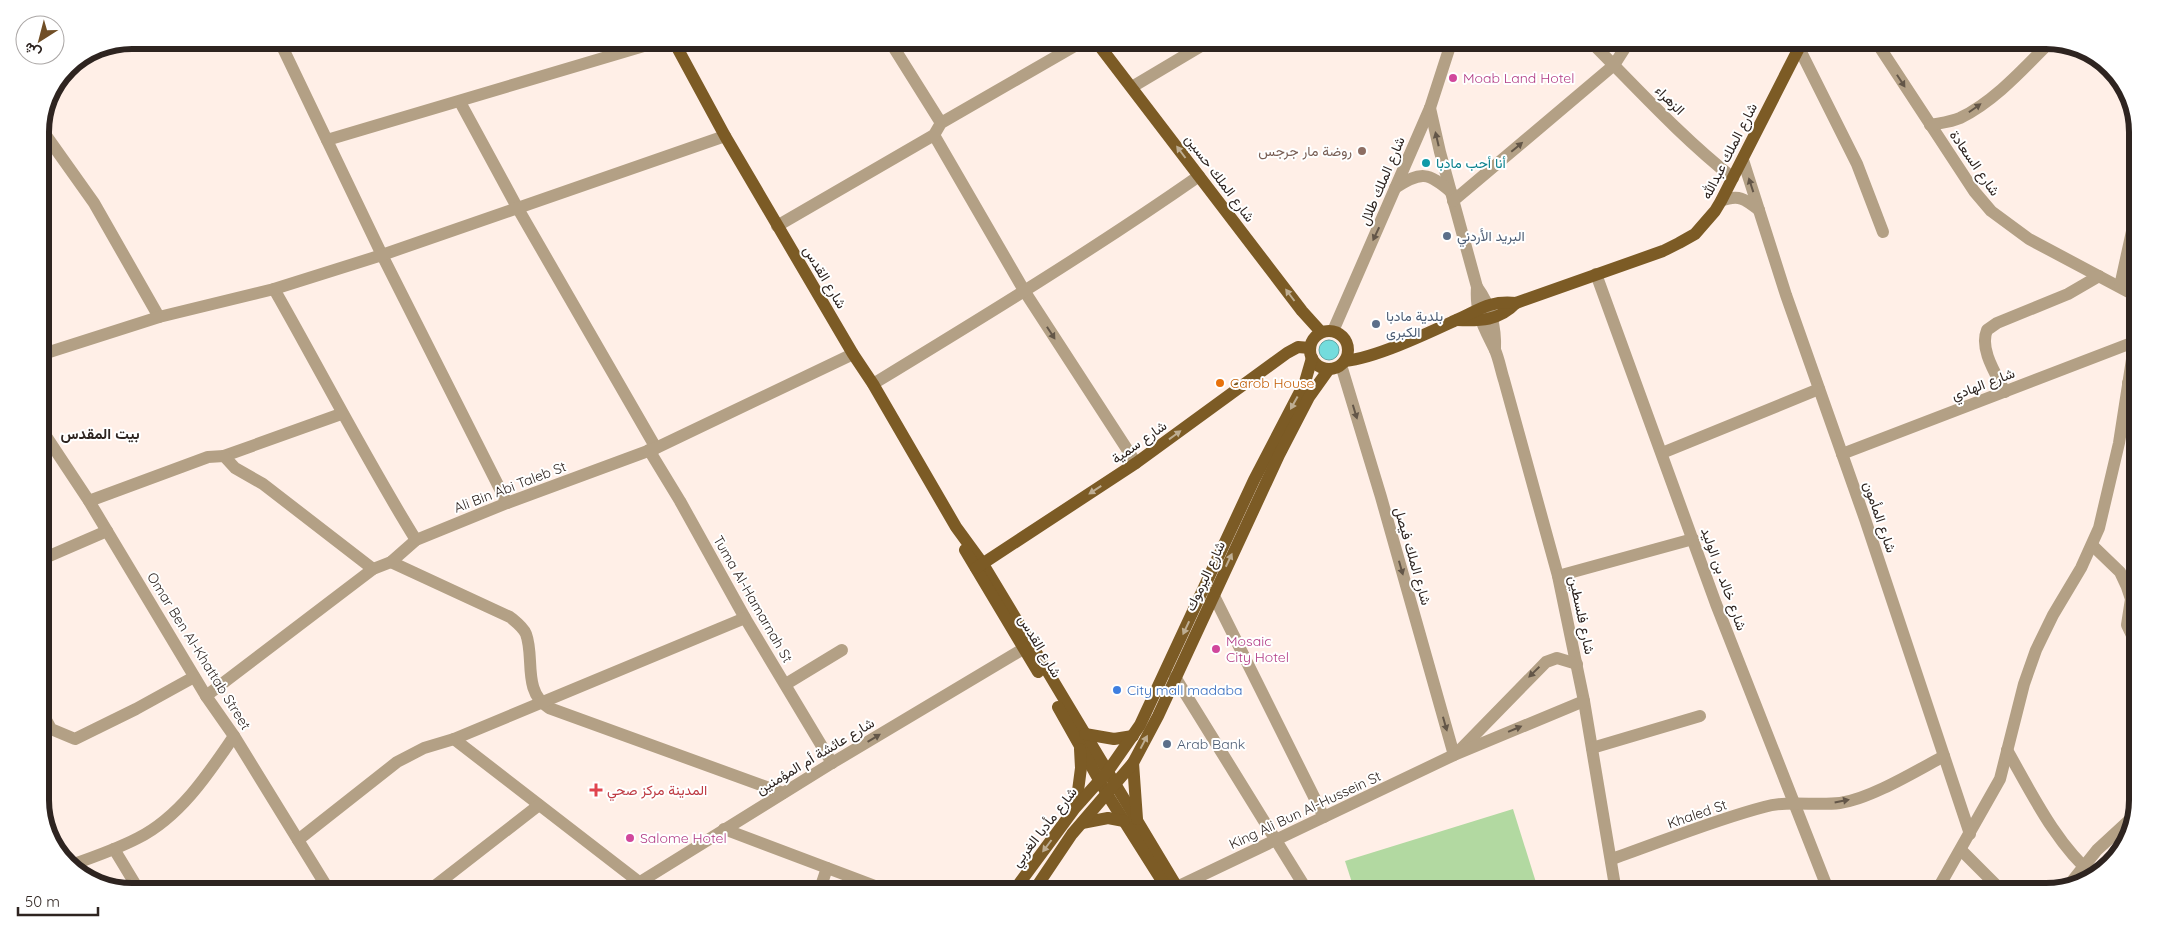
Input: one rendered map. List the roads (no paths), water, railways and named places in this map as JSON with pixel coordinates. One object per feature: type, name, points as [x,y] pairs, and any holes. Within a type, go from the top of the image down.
[{"type":"main road","name":"شارع القدس","points":[[678,49],[777,226],[853,354],[873,384],[956,527],[959,539],[979,566],[1130,821],[1170,883]]},
{"type":"main road","name":"شارع الملك حسين","points":[[1102,49],[1302,311],[1327,331]]},
{"type":"main road","name":"شارع الملك عبدالله","points":[[1338,365],[1381,351],[1457,320],[1483,307],[1498,302],[1516,303],[1663,251],[1695,234],[1716,211],[1798,49]]},
{"type":"main road","name":"شارع الملك عبدالله","points":[[1457,320],[1487,320],[1509,310],[1516,303]]},
{"type":"main road","points":[[1327,331],[1344,337],[1349,349],[1338,365],[1319,366],[1311,353],[1314,338],[1327,331]]},
{"type":"main road","name":"شارع سمية","points":[[979,566],[1136,464],[1286,353],[1298,347],[1311,353]]},
{"type":"main road","name":"شارع اليرموك","points":[[1104,776],[1133,736],[1152,702],[1254,480],[1306,382],[1311,353]]},
{"type":"main road","name":"شارع اليرموك","points":[[1112,790],[1133,763],[1279,455],[1309,397],[1338,365]]},
{"type":"main road","name":"شارع القدس","points":[[979,566],[1023,649],[1038,666]]},
{"type":"main road","points":[[1075,808],[1081,768],[1082,739],[1114,739],[1133,736]]},
{"type":"main road","points":[[1082,823],[1108,818],[1130,821],[1133,763]]},
{"type":"main road","name":"شارع مأدبا الغربي","points":[[1020,883],[1075,808],[1104,776]]},
{"type":"main road","name":"شارع مأدبا الغربي","points":[[1038,883],[1072,834],[1112,790]]},
{"type":"street","points":[[283,49],[382,255],[507,503]]},
{"type":"street","points":[[327,140],[634,49]]},
{"type":"street","points":[[895,49],[941,123]]},
{"type":"street","points":[[777,226],[934,135],[941,123],[1069,49]]},
{"type":"street","points":[[1132,87],[1196,49]]},
{"type":"street","name":"شارع الملك طلال","points":[[1327,331],[1395,189],[1430,108],[1449,49]]},
{"type":"street","name":"الزهراء","points":[[1598,49],[1690,141],[1733,178]]},
{"type":"street","points":[[1395,189],[1411,178],[1425,175],[1433,178],[1452,196],[1614,65],[1624,49]]},
{"type":"street","points":[[1803,49],[1858,164],[1883,232]]},
{"type":"street","name":"شارع السعادة","points":[[1881,49],[1974,191],[1991,211],[2029,239],[2129,292]]},
{"type":"street","points":[[1930,125],[1960,118],[1973,110],[2002,88],[2043,49]]},
{"type":"street","name":"Tuma Al-Hamarnah St","points":[[460,102],[745,618],[832,763]]},
{"type":"street","name":"شارع فلسطين","points":[[1430,108],[1452,196],[1558,576],[1584,701],[1615,883]]},
{"type":"street","points":[[934,135],[1025,292],[1136,464]]},
{"type":"street","points":[[49,352],[159,317],[274,289],[382,255],[725,136]]},
{"type":"street","points":[[49,140],[94,203],[159,317]]},
{"type":"street","name":"شارع المأمون","points":[[1743,160],[1970,834]]},
{"type":"street","points":[[873,384],[1025,292],[1112,236],[1199,176]]},
{"type":"street","points":[[1721,201],[1730,197],[1739,198],[1759,210]]},
{"type":"street","points":[[2120,286],[2129,245]]},
{"type":"street","name":"شارع خالد بن الوليد","points":[[1596,274],[1716,604],[1826,883]]},
{"type":"street","points":[[2005,392],[1986,351],[1984,342],[1987,330],[1997,323],[2068,294],[2099,276]]},
{"type":"street","points":[[274,289],[304,341],[341,414],[416,540]]},
{"type":"street","name":"شارع الهادي","points":[[1842,454],[2129,344]]},
{"type":"street","name":"Ali Bin Abi Taleb St","points":[[206,696],[373,569],[391,562],[416,540],[507,503],[652,449],[853,354]]},
{"type":"street","name":"شارع الملك فيصل","points":[[1338,365],[1454,755]]},
{"type":"street","points":[[1941,883],[2000,779],[2024,684],[2036,650],[2053,615],[2082,568],[2092,545],[2101,519],[2115,463],[2129,376]]},
{"type":"street","points":[[1662,453],[1819,389]]},
{"type":"street","points":[[89,502],[208,457],[224,456],[341,414]]},
{"type":"street","name":"Omar Ben Al-Khattab Street","points":[[49,444],[89,502],[194,677],[234,736],[324,883]]},
{"type":"street","points":[[224,456],[235,468],[263,484],[373,569]]},
{"type":"street","points":[[49,556],[107,531]]},
{"type":"street","points":[[1558,576],[1693,539]]},
{"type":"street","points":[[2092,545],[2120,572],[2129,593]]},
{"type":"street","points":[[391,562],[510,617],[521,626],[526,634],[530,678],[541,703],[554,710],[783,793]]},
{"type":"street","points":[[1213,594],[1324,817]]},
{"type":"street","points":[[2129,612],[2127,625],[2129,629]]},
{"type":"street","points":[[298,840],[397,762],[424,748],[454,739],[745,618]]},
{"type":"street","name":"شارع عائشة أم المؤمنين","points":[[639,882],[832,763],[1023,649]]},
{"type":"street","points":[[786,684],[842,650]]},
{"type":"street","points":[[1454,755],[1546,662],[1557,658],[1577,664]]},
{"type":"street","points":[[49,733],[75,739],[136,709],[194,677]]},
{"type":"street","points":[[1175,677],[1303,883]]},
{"type":"street","name":"King Ali Bun Al-Hussein St","points":[[1188,883],[1454,755],[1584,701]]},
{"type":"street","points":[[1592,748],[1700,716]]},
{"type":"street","points":[[77,863],[114,850],[140,837],[164,821],[211,770],[234,736]]},
{"type":"street","points":[[454,739],[639,882]]},
{"type":"street","points":[[2007,750],[2055,831],[2089,871]]},
{"type":"street","name":"Khaled St","points":[[1612,859],[1762,807],[1794,802],[1820,804],[1842,802],[1869,793],[1944,756]]},
{"type":"street","points":[[439,883],[539,805]]},
{"type":"street","points":[[2074,878],[2097,850],[2126,824]]},
{"type":"street","points":[[724,829],[867,883]]},
{"type":"street","points":[[114,850],[134,883]]},
{"type":"street","points":[[1961,850],[1995,883]]},
{"type":"street","points":[[822,883],[828,868]]},
{"type":"water","points":[[1329,340],[1336,343],[1339,350],[1336,357],[1329,360],[1322,357],[1319,350],[1322,343]]},
{"type":"place","name":"Moab Land Hotel","points":[[1453,78]]},
{"type":"place","name":"روضة مار جرجس","points":[[1362,151]]},
{"type":"place","name":"أنا أحب مادبا","points":[[1426,163]]},
{"type":"place","name":"البريد الأردني","points":[[1447,236]]},
{"type":"place","name":"بلدية مادبا الكبرى","points":[[1376,324]]},
{"type":"place","name":"Carob House","points":[[1220,383]]},
{"type":"place","name":"Mosaic City Hotel","points":[[1216,649]]},
{"type":"place","name":"City mall madaba","points":[[1117,690]]},
{"type":"place","name":"Arab Bank","points":[[1167,744]]},
{"type":"place","name":"المدينة مركز صحي","points":[[596,790]]},
{"type":"place","name":"Salome Hotel","points":[[630,838]]},
{"type":"district","name":"بيت المقدس","points":[[100,434]]}]
